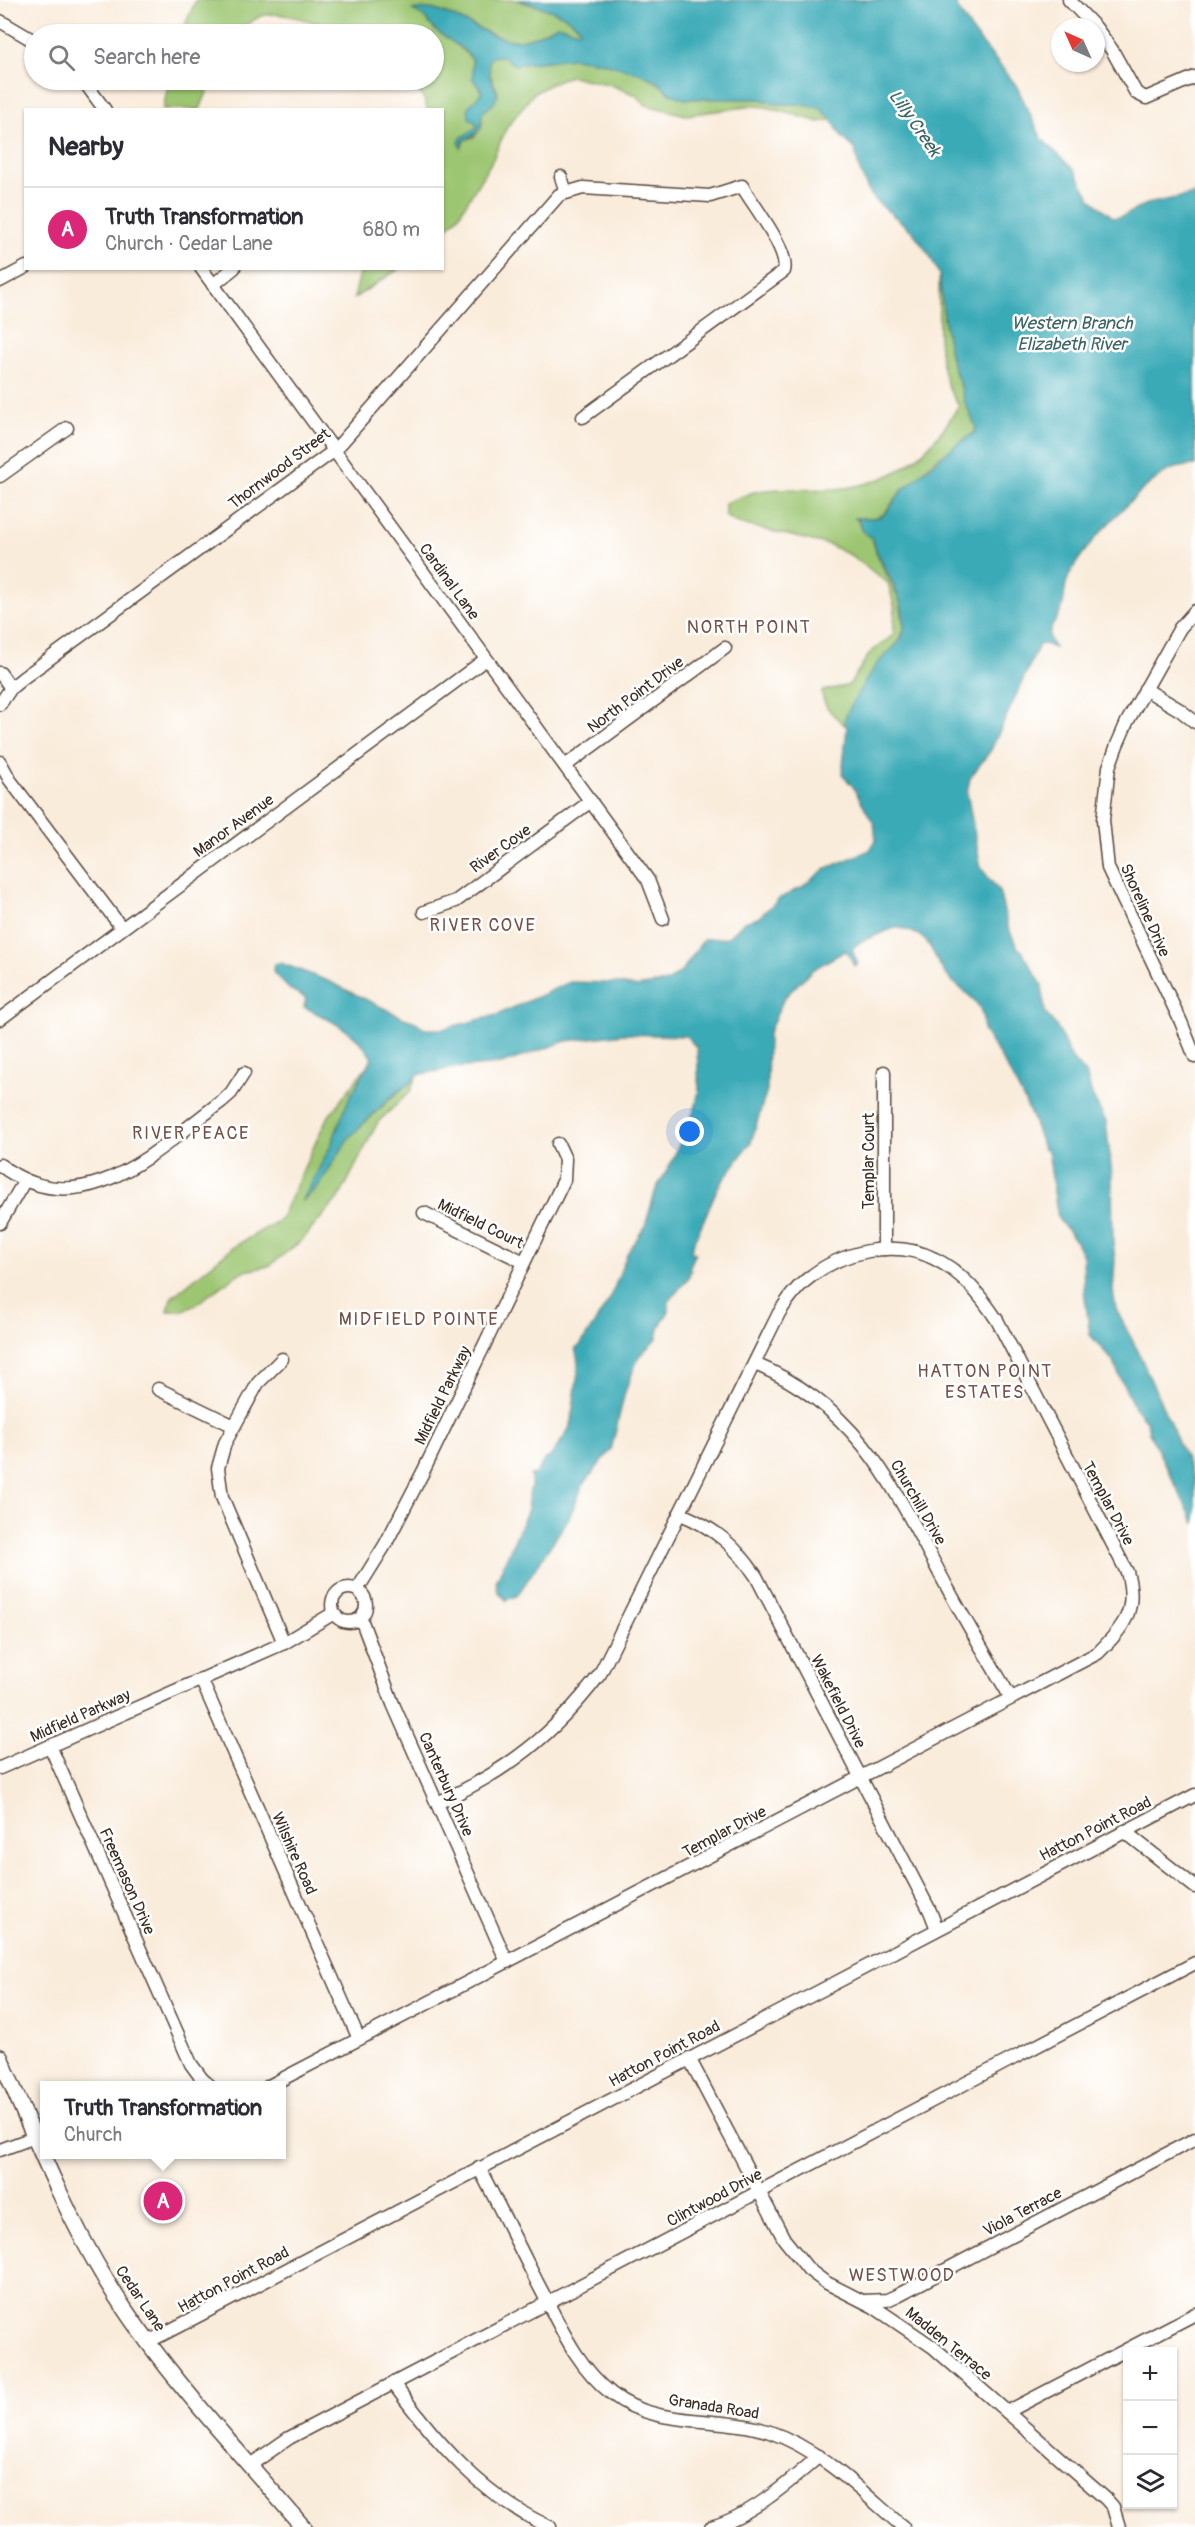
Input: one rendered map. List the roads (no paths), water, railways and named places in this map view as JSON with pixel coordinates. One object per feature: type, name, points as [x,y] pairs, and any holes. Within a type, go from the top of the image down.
[{"type":"main road","name":"Cedar Lane","points":[[0,2057],[40,2150]]},
{"type":"main road","name":"Cedar Lane","points":[[44,2159],[80,2235],[106,2281],[148,2342],[303,2527]]},
{"type":"street","points":[[1069,0],[1086,18]]},
{"type":"street","points":[[0,21],[24,35]]},
{"type":"street","points":[[1105,40],[1136,93],[1141,97],[1149,97],[1195,77]]},
{"type":"street","points":[[92,90],[104,108]]},
{"type":"street","points":[[561,177],[566,192],[583,188],[710,196],[742,186],[782,250],[786,263],[784,271],[583,417]]},
{"type":"street","name":"Thornwood Street","points":[[0,704],[11,688],[335,450],[550,204],[566,192]]},
{"type":"street","points":[[0,281],[24,268]]},
{"type":"street","name":"Cardinal Lane","points":[[202,270],[648,880],[663,919]]},
{"type":"street","points":[[213,285],[232,270]]},
{"type":"street","points":[[0,476],[67,428]]},
{"type":"street","name":"Shoreline Drive","points":[[1195,611],[1180,628],[1127,722],[1110,768],[1104,796],[1104,844],[1108,868],[1181,1022],[1195,1058]]},
{"type":"street","name":"North Point Drive","points":[[565,766],[725,648]]},
{"type":"street","name":"Manor Avenue","points":[[0,1019],[121,927],[486,659]]},
{"type":"street","points":[[0,673],[11,688]]},
{"type":"street","points":[[1145,689],[1195,722]]},
{"type":"street","points":[[0,765],[121,927]]},
{"type":"street","name":"River Cove","points":[[424,912],[456,901],[591,801]]},
{"type":"street","name":"Templar Court","points":[[884,1072],[884,1249]]},
{"type":"street","points":[[0,1165],[25,1180],[41,1186],[85,1188],[115,1178],[222,1101],[231,1093],[244,1073]]},
{"type":"street","name":"Midfield Parkway","points":[[357,1590],[385,1545],[423,1472],[564,1180],[565,1159],[558,1144]]},
{"type":"street","points":[[0,1222],[25,1180]]},
{"type":"street","name":"Midfield Court","points":[[424,1213],[524,1262]]},
{"type":"street","name":"Templar Drive","points":[[277,2081],[1098,1653],[1118,1634],[1125,1622],[1131,1597],[1126,1572],[997,1320],[983,1299],[961,1277],[935,1258],[903,1250],[884,1249],[851,1255],[834,1261],[804,1282],[779,1313],[607,1664],[582,1699],[561,1722],[513,1762],[465,1790],[437,1803]]},
{"type":"street","points":[[282,1359],[258,1383],[225,1443],[220,1461],[219,1483],[222,1497],[284,1643]]},
{"type":"street","name":"Churchill Drive","points":[[754,1364],[779,1374],[808,1392],[846,1425],[865,1446],[906,1509],[946,1585],[1011,1698]]},
{"type":"street","points":[[158,1389],[234,1426]]},
{"type":"street","name":"Wakefield Drive","points":[[681,1514],[718,1534],[746,1560],[930,1911],[937,1929]]},
{"type":"street","points":[[347,1588],[357,1590],[365,1598],[366,1609],[361,1619],[351,1623],[341,1620],[334,1613],[332,1602],[337,1593],[347,1588]]},
{"type":"street","name":"Midfield Parkway","points":[[0,1768],[284,1643],[334,1613]]},
{"type":"street","name":"Canterbury Drive","points":[[361,1619],[393,1704],[507,1962]]},
{"type":"street","name":"Wilshire Road","points":[[201,1679],[359,2039]]},
{"type":"street","name":"Freemason Drive","points":[[50,1746],[195,2070],[206,2081]]},
{"type":"street","name":"Hatton Point Road","points":[[148,2342],[1195,1795]]},
{"type":"street","points":[[1124,1832],[1195,1887]]},
{"type":"street","name":"Clintwood Drive","points":[[250,2465],[289,2438],[1195,1963]]},
{"type":"street","name":"Madden Terrace","points":[[689,2058],[784,2239],[809,2270],[825,2282],[862,2300],[904,2326],[933,2347],[1106,2499],[1113,2507],[1119,2527]]},
{"type":"street","points":[[0,2150],[34,2137]]},
{"type":"street","name":"Viola Terrace","points":[[862,2300],[887,2300],[898,2295],[1195,2139]]},
{"type":"street","name":"Granada Road","points":[[479,2168],[570,2346],[596,2380],[619,2399],[670,2417],[729,2423],[759,2429],[793,2442],[819,2456],[903,2527]]},
{"type":"street","points":[[1007,2412],[1195,2314]]},
{"type":"street","points":[[393,2383],[416,2415],[481,2484],[509,2506],[550,2527]]},
{"type":"street","points":[[711,2527],[749,2509],[777,2491],[819,2456]]},
{"type":"water","name":"Western Branch Elizabeth River","points":[[517,0],[956,0],[958,9],[972,31],[1016,85],[1042,139],[1075,171],[1091,199],[1114,218],[1147,204],[1195,194],[1195,465],[1171,470],[1143,490],[1111,521],[1083,554],[1067,581],[1062,608],[1049,633],[1055,648],[1044,644],[1039,645],[991,750],[970,778],[967,793],[981,868],[999,891],[1008,927],[1018,948],[1042,985],[1045,1012],[1057,1027],[1072,1059],[1086,1074],[1092,1095],[1106,1122],[1112,1175],[1115,1260],[1113,1291],[1116,1309],[1138,1351],[1195,1480],[1195,1524],[1149,1433],[1147,1422],[1134,1407],[1112,1360],[1090,1335],[1084,1290],[1083,1256],[1074,1238],[1058,1219],[1048,1151],[1043,1149],[1018,1087],[983,1030],[981,1011],[972,998],[947,976],[925,941],[920,936],[904,929],[894,928],[861,941],[852,949],[858,964],[854,966],[849,954],[845,951],[812,970],[784,998],[768,1034],[767,1090],[751,1142],[718,1187],[692,1247],[691,1252],[696,1253],[689,1268],[691,1270],[688,1278],[669,1301],[669,1311],[659,1328],[657,1339],[640,1355],[635,1366],[625,1392],[611,1450],[583,1485],[569,1518],[517,1596],[506,1600],[498,1591],[496,1582],[528,1509],[530,1475],[536,1474],[544,1460],[550,1457],[570,1426],[578,1370],[575,1348],[580,1346],[610,1299],[627,1254],[645,1226],[656,1189],[670,1165],[695,1109],[699,1091],[697,1048],[686,1036],[624,1034],[566,1041],[502,1064],[454,1068],[417,1075],[348,1139],[320,1184],[302,1202],[331,1145],[349,1098],[372,1059],[352,1034],[304,1007],[306,998],[289,989],[273,972],[274,964],[281,963],[328,981],[416,1022],[425,1029],[442,1029],[497,1015],[570,982],[615,983],[636,987],[667,982],[682,971],[704,939],[727,938],[744,922],[758,918],[780,898],[802,887],[825,869],[870,850],[876,840],[874,824],[852,785],[842,775],[847,728],[844,720],[872,671],[902,637],[904,624],[897,593],[872,538],[863,532],[859,520],[854,518],[873,518],[883,515],[904,489],[945,453],[974,433],[976,428],[964,401],[952,363],[939,274],[930,256],[913,232],[877,202],[869,192],[859,169],[855,149],[842,137],[832,120],[820,108],[777,104],[759,99],[685,99],[669,93],[659,82],[639,73],[600,62],[573,58],[514,65],[504,57],[495,56],[489,60],[490,77],[498,95],[493,104],[482,113],[479,130],[464,140],[461,148],[459,143],[461,138],[477,127],[477,124],[469,118],[468,107],[482,92],[473,79],[472,59],[444,36],[444,24],[430,24],[412,10],[439,11],[507,39],[529,38],[558,25],[579,31],[580,28],[574,22],[542,7]]},
{"type":"place","name":"Truth Transformation","points":[[163,2201]]},
{"type":"district","name":"NORTH POINT","points":[[749,627]]},
{"type":"district","name":"RIVER COVE","points":[[483,925]]},
{"type":"district","name":"RIVER PEACE","points":[[191,1133]]},
{"type":"district","name":"MIDFIELD POINTE","points":[[419,1319]]},
{"type":"district","name":"HATTON POINT ESTATES","points":[[985,1381]]},
{"type":"district","name":"WESTWOOD","points":[[902,2275]]},
{"type":"water label","name":"Lilly Creek","points":[[915,123]]}]
